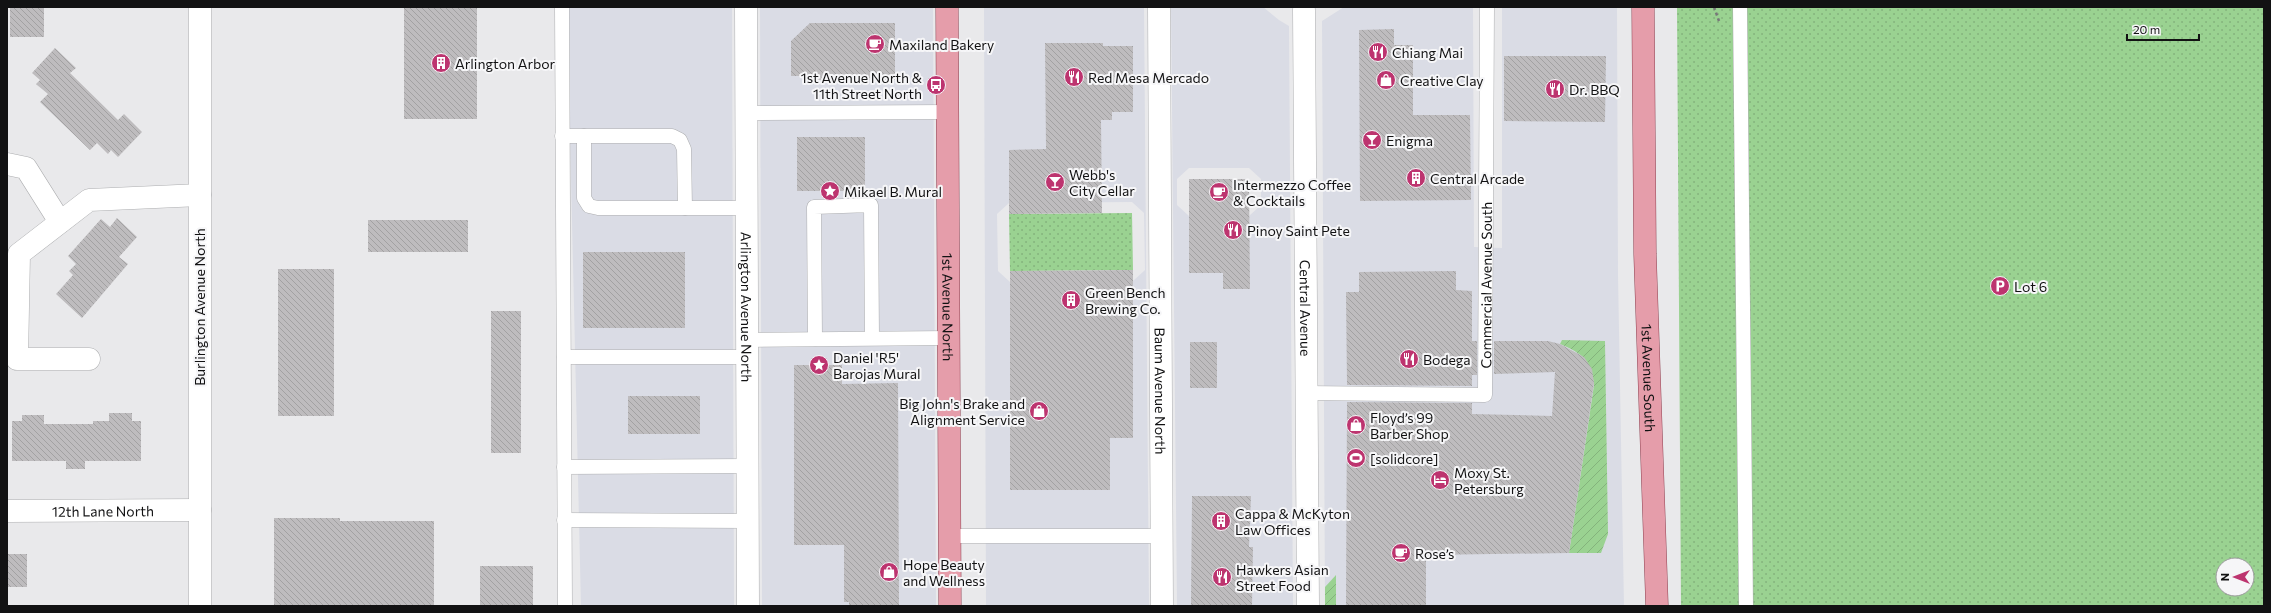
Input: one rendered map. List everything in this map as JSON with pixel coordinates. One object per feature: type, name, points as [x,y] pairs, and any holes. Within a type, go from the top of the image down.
[{"type":"main road","name":"1st Avenue North","points":[[947,7],[950,606]]},
{"type":"main road","name":"1st Avenue South","points":[[1643,7],[1647,356],[1657,606]]},
{"type":"street","name":"Burlington Avenue North","points":[[200,7],[200,606]]},
{"type":"street","name":"Arlington Avenue North","points":[[746,7],[748,606]]},
{"type":"street","name":"Baum Avenue North","points":[[1159,7],[1162,606]]},
{"type":"street","name":"Central Avenue","points":[[1302,8],[1308,606]]},
{"type":"street","points":[[7,164],[26,168],[60,222]]},
{"type":"street","points":[[89,359],[17,359],[19,254],[89,200],[200,194]]},
{"type":"street","name":"12th Lane North","points":[[7,511],[200,510]]},
{"type":"lane","points":[[562,7],[565,606]]},
{"type":"lane","name":"Commercial Avenue South","points":[[1306,394],[1485,395],[1487,7]]},
{"type":"lane","points":[[1740,7],[1746,606]]},
{"type":"lane","points":[[746,113],[948,112]]},
{"type":"lane","points":[[562,136],[672,136],[680,140],[684,148],[685,208]]},
{"type":"lane","points":[[584,136],[584,198],[589,206],[598,208],[746,208]]},
{"type":"lane","points":[[815,339],[814,207],[871,205],[872,338]]},
{"type":"lane","points":[[564,357],[747,348],[815,339],[949,338]]},
{"type":"lane","points":[[564,467],[748,466]]},
{"type":"lane","points":[[564,520],[748,521]]},
{"type":"lane","points":[[950,536],[1161,536]]},
{"type":"shaded area","points":[[567,7],[732,7],[734,606],[581,606]]},
{"type":"shaded area","points":[[760,7],[933,7],[936,606],[762,606]]},
{"type":"shaded area","points":[[984,7],[1144,7],[1149,606],[986,606]],"holes":[[[1132,202],[1144,213],[1145,270],[1133,281],[1010,282],[998,271],[997,214],[1009,203]]]},
{"type":"shaded area","points":[[1171,7],[1263,7],[1289,26],[1293,606],[1177,606]],"holes":[[[1189,168],[1249,168],[1261,179],[1261,205],[1249,216],[1189,216],[1177,205],[1177,179]]]},
{"type":"shaded area","points":[[1344,7],[1473,7],[1474,247],[1502,248],[1502,7],[1617,7],[1618,275],[1624,606],[1325,606],[1322,21]]},
{"type":"green space","name":"Lot 6","points":[[1677,7],[2264,7],[2264,606],[1681,606]]},
{"type":"green space","points":[[1132,213],[1133,270],[1010,271],[1009,214]]},
{"type":"green space","points":[[1562,340],[1605,341],[1608,534],[1601,553],[1569,553],[1594,385],[1591,369],[1588,364],[1575,351],[1560,344]]},
{"type":"green space","points":[[1336,575],[1336,606],[1325,606],[1325,587]]},
{"type":"building","points":[[10,7],[44,7],[44,37],[10,37]]},
{"type":"building","name":"Arlington Arbor","points":[[404,7],[477,7],[477,119],[404,119]]},
{"type":"building","points":[[810,23],[895,23],[895,80],[817,80],[817,76],[791,76],[791,41]]},
{"type":"building","name":"Creative Clay","points":[[1394,29],[1394,45],[1413,45],[1413,115],[1470,115],[1471,200],[1360,201],[1359,30]]},
{"type":"building","points":[[1045,43],[1103,43],[1103,46],[1133,46],[1133,112],[1112,112],[1112,120],[1101,120],[1102,213],[1009,214],[1009,150],[1046,149]]},
{"type":"building","points":[[55,48],[76,68],[70,73],[118,120],[124,114],[142,132],[118,157],[111,150],[108,154],[97,143],[90,150],[40,102],[48,94],[36,84],[40,80],[32,73]]},
{"type":"building","name":"Dr. BBQ","points":[[1504,56],[1606,56],[1605,122],[1504,121]]},
{"type":"building","points":[[797,137],[865,137],[865,191],[797,191]]},
{"type":"building","points":[[1189,179],[1249,179],[1250,289],[1223,289],[1223,273],[1189,273]]},
{"type":"building","points":[[117,218],[137,237],[119,257],[128,264],[82,318],[56,294],[73,275],[69,271],[76,264],[68,256],[101,219],[110,227]]},
{"type":"building","points":[[368,220],[468,220],[468,252],[368,252]]},
{"type":"building","points":[[583,252],[685,252],[685,328],[583,328]]},
{"type":"building","points":[[278,269],[334,269],[334,416],[278,416]]},
{"type":"building","points":[[1133,270],[1133,438],[1110,438],[1110,490],[1010,490],[1010,271]]},
{"type":"building","points":[[1456,271],[1456,290],[1472,291],[1472,341],[1477,341],[1477,375],[1472,375],[1472,386],[1347,385],[1346,292],[1359,292],[1359,272]]},
{"type":"building","points":[[491,311],[521,311],[521,453],[491,453]]},
{"type":"building","points":[[1494,341],[1548,341],[1560,344],[1584,357],[1592,369],[1594,383],[1569,553],[1426,555],[1426,606],[1346,606],[1347,402],[1472,403],[1472,414],[1552,416],[1555,372],[1494,374]]},
{"type":"building","points":[[1190,342],[1217,342],[1217,388],[1190,388]]},
{"type":"building","points":[[794,365],[842,365],[842,384],[898,383],[899,606],[849,606],[849,602],[844,602],[844,545],[794,545]]},
{"type":"building","points":[[628,396],[700,396],[700,434],[628,434]]},
{"type":"building","points":[[109,413],[132,413],[132,421],[141,421],[141,461],[85,461],[85,469],[66,469],[66,461],[12,461],[12,421],[22,421],[22,415],[44,415],[44,424],[93,424],[93,421],[109,421]]},
{"type":"building","points":[[1192,496],[1251,496],[1249,547],[1253,547],[1252,606],[1191,606]]},
{"type":"building","points":[[274,518],[340,518],[340,521],[434,521],[434,606],[274,606]]},
{"type":"building","points":[[7,554],[27,554],[27,587],[7,587]]},
{"type":"building","points":[[480,566],[533,566],[533,606],[480,606]]},
{"type":"place","name":"Maxiland Bakery","points":[[875,44]]},
{"type":"place","name":"Chiang Mai","points":[[1378,52]]},
{"type":"place","name":"Arlington Arbor","points":[[441,63]]},
{"type":"place","name":"Red Mesa Mercado","points":[[1074,77]]},
{"type":"place","name":"Creative Clay","points":[[1386,80]]},
{"type":"place","name":"1st Avenue North & 11th Street North","points":[[936,85]]},
{"type":"place","name":"Dr. BBQ","points":[[1555,89]]},
{"type":"place","name":"Enigma","points":[[1372,140]]},
{"type":"place","name":"Central Arcade","points":[[1416,178]]},
{"type":"place","name":"Webb's City Cellar","points":[[1055,182]]},
{"type":"place","name":"Mikael B. Mural","points":[[830,191]]},
{"type":"place","name":"Intermezzo Coffee & Cocktails","points":[[1219,192]]},
{"type":"place","name":"Pinoy Saint Pete","points":[[1233,230]]},
{"type":"place","name":"Lot 6","points":[[2000,286]]},
{"type":"place","name":"Green Bench Brewing Co.","points":[[1071,300]]},
{"type":"place","name":"Bodega","points":[[1409,359]]},
{"type":"place","name":"Daniel 'R5' Barojas Mural","points":[[819,365]]},
{"type":"place","name":"Big John's Brake and Alignment Service","points":[[1039,411]]},
{"type":"place","name":"Floyd’s 99 Barber Shop","points":[[1356,425]]},
{"type":"place","name":"[solidcore]","points":[[1356,458]]},
{"type":"place","name":"Moxy St. Petersburg","points":[[1440,480]]},
{"type":"place","name":"Cappa & McKyton Law Offices","points":[[1221,521]]},
{"type":"place","name":"Rose’s","points":[[1401,553]]},
{"type":"place","name":"Hope Beauty and Wellness","points":[[889,572]]},
{"type":"place","name":"Hawkers Asian Street Food","points":[[1222,577]]}]
